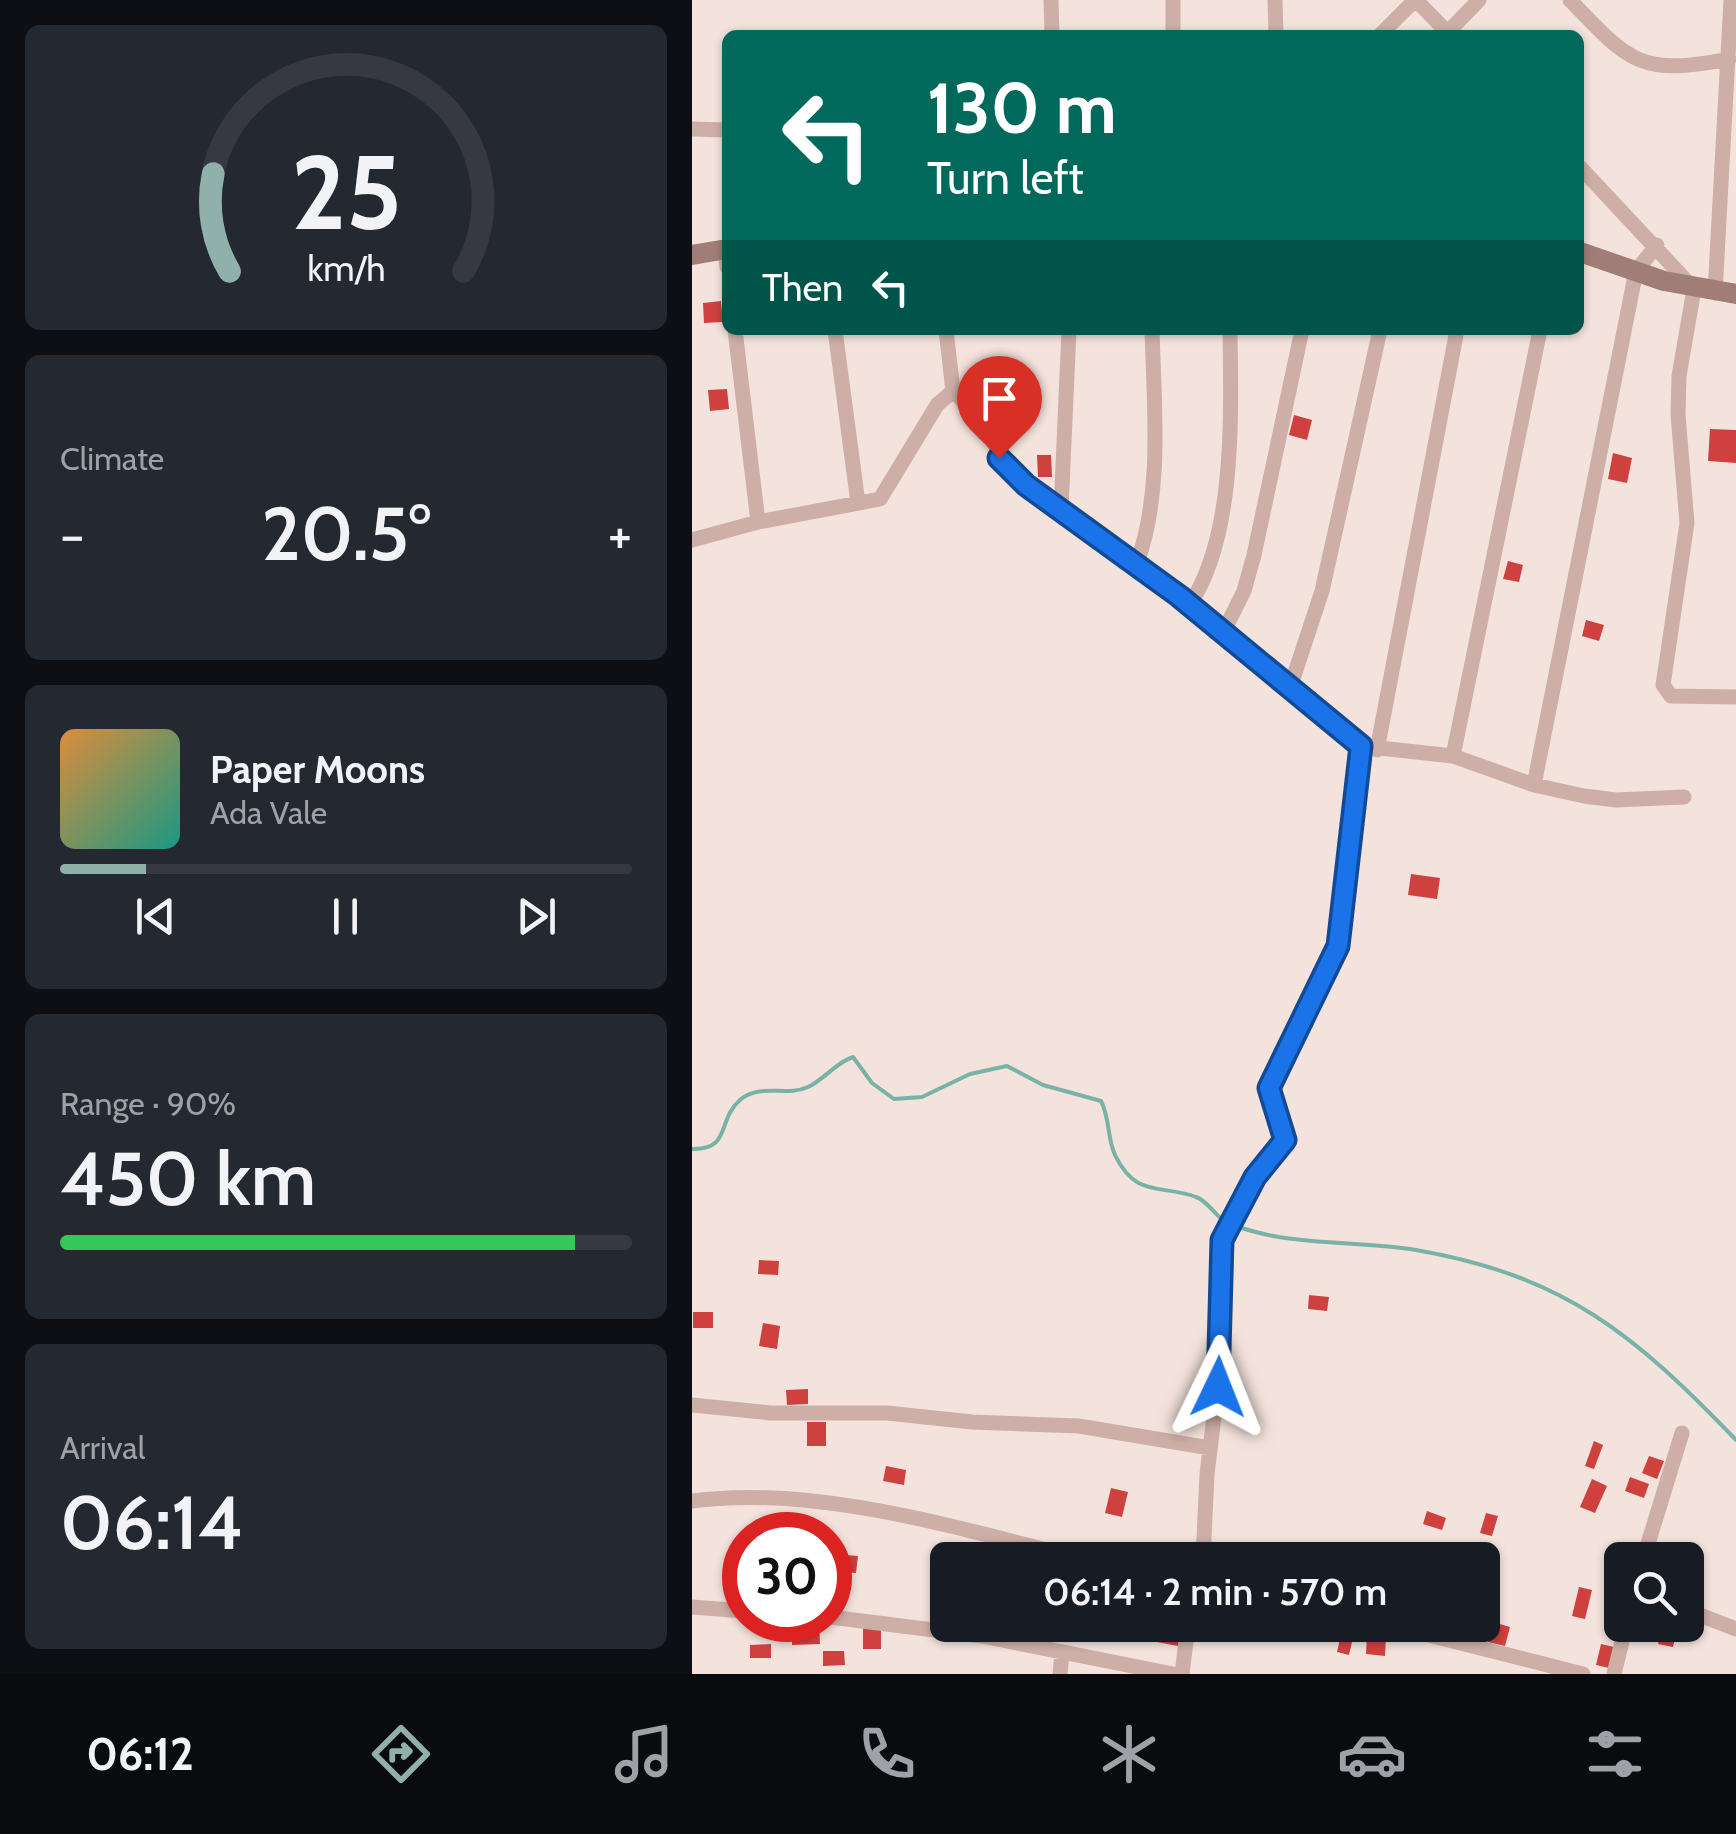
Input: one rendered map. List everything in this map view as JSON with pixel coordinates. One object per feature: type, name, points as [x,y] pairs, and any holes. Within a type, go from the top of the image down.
[{"type":"street","points":[[1052,0],[1052,30]]},
{"type":"street","points":[[1173,0],[1173,30]]},
{"type":"street","points":[[1275,0],[1276,30]]},
{"type":"street","points":[[1385,30],[1416,0],[1445,30]]},
{"type":"street","points":[[1453,30],[1479,0]]},
{"type":"street","points":[[1570,0],[1620,51],[1642,63],[1666,69],[1729,59]]},
{"type":"street","points":[[1731,7],[1715,292],[1679,376],[1678,415],[1687,523],[1663,684],[1671,696],[1736,697]]},
{"type":"street","points":[[692,129],[722,130]]},
{"type":"street","points":[[1584,171],[1657,245],[1715,292]]},
{"type":"street","points":[[1534,785],[1636,271],[1657,245]]},
{"type":"street","points":[[1584,253],[1715,292]]},
{"type":"street","points":[[692,255],[722,255]]},
{"type":"street","points":[[736,335],[758,522]]},
{"type":"street","points":[[836,335],[858,503]]},
{"type":"street","points":[[947,335],[953,392],[978,415],[1011,473],[1190,604],[1369,748],[1453,756],[1534,785],[1616,800],[1684,797]]},
{"type":"street","points":[[1061,510],[1069,335]]},
{"type":"street","points":[[1136,563],[1146,538],[1151,494],[1152,335]]},
{"type":"street","points":[[1190,604],[1212,561],[1221,509],[1230,335]]},
{"type":"street","points":[[1224,631],[1244,591],[1254,555],[1301,335]]},
{"type":"street","points":[[1290,688],[1322,591],[1379,335]]},
{"type":"street","points":[[1204,1542],[1221,1359],[1222,1240],[1255,1177],[1285,1140],[1269,1088],[1338,946],[1369,748],[1456,335]]},
{"type":"street","points":[[1453,756],[1539,335]]},
{"type":"street","points":[[692,540],[888,493],[937,404],[953,392]]},
{"type":"street","points":[[692,1405],[770,1414],[887,1413],[972,1422],[1079,1426],[1210,1448]]},
{"type":"street","points":[[1649,1542],[1682,1433]]},
{"type":"street","points":[[692,1500],[778,1499],[842,1507],[1003,1542]]},
{"type":"street","points":[[692,1607],[722,1609]]},
{"type":"street","points":[[1704,1617],[1736,1629]]},
{"type":"street","points":[[852,1620],[982,1636],[1173,1674]]},
{"type":"street","points":[[1182,1674],[1186,1642]]},
{"type":"street","points":[[1456,1642],[1583,1674]]},
{"type":"street","points":[[1614,1674],[1622,1642]]},
{"type":"street","points":[[1060,1674],[1062,1654]]},
{"type":"building","points":[[721,301],[722,322],[704,323],[703,303]]},
{"type":"building","points":[[727,389],[729,409],[710,411],[708,390]]},
{"type":"building","points":[[1294,415],[1312,420],[1307,440],[1289,435]]},
{"type":"building","points":[[1710,429],[1736,430],[1736,463],[1708,461]]},
{"type":"building","points":[[1613,453],[1632,458],[1627,483],[1608,479]]},
{"type":"building","points":[[1037,455],[1051,455],[1052,477],[1038,477]]},
{"type":"building","points":[[1508,561],[1523,565],[1519,582],[1503,579]]},
{"type":"building","points":[[1586,620],[1604,625],[1599,641],[1582,636]]},
{"type":"building","points":[[1411,874],[1440,878],[1437,899],[1408,895]]},
{"type":"building","points":[[759,1260],[779,1261],[778,1275],[758,1274]]},
{"type":"building","points":[[1309,1295],[1329,1297],[1327,1311],[1308,1309]]},
{"type":"building","points":[[693,1312],[713,1312],[713,1328],[693,1328]]},
{"type":"building","points":[[763,1323],[780,1326],[777,1349],[759,1346]]},
{"type":"building","points":[[808,1389],[808,1404],[787,1405],[786,1390]]},
{"type":"building","points":[[807,1422],[826,1422],[826,1446],[807,1446]]},
{"type":"building","points":[[1594,1441],[1603,1445],[1594,1469],[1585,1466]]},
{"type":"building","points":[[1649,1456],[1664,1461],[1657,1479],[1642,1473]]},
{"type":"building","points":[[886,1466],[906,1470],[904,1485],[883,1481]]},
{"type":"building","points":[[1630,1477],[1649,1484],[1644,1498],[1625,1491]]},
{"type":"building","points":[[1592,1479],[1607,1486],[1595,1513],[1580,1507]]},
{"type":"building","points":[[1111,1488],[1128,1492],[1122,1517],[1105,1513]]},
{"type":"building","points":[[1427,1511],[1446,1518],[1442,1530],[1423,1524]]},
{"type":"building","points":[[1486,1513],[1498,1516],[1492,1536],[1480,1533]]},
{"type":"building","points":[[852,1556],[858,1556],[856,1573],[852,1573]]},
{"type":"building","points":[[1579,1587],[1592,1590],[1585,1619],[1572,1616]]},
{"type":"building","points":[[1500,1624],[1510,1627],[1505,1646],[1488,1642],[1500,1642]]},
{"type":"building","points":[[863,1628],[881,1628],[881,1649],[863,1649]]},
{"type":"building","points":[[792,1642],[820,1642],[820,1644]]},
{"type":"building","points":[[1339,1642],[1352,1642],[1349,1655],[1337,1652]]},
{"type":"building","points":[[1367,1642],[1386,1642],[1385,1656],[1366,1654]]},
{"type":"building","points":[[771,1644],[771,1658],[750,1658],[750,1645]]},
{"type":"building","points":[[1601,1644],[1614,1647],[1609,1668],[1596,1665]]},
{"type":"building","points":[[823,1651],[844,1651],[845,1665],[823,1666]]},
{"type":"waterway","points":[[692,1149],[713,1145],[733,1107],[749,1094],[800,1090],[853,1057],[872,1083],[894,1099],[922,1097],[970,1074],[1007,1066],[1043,1085],[1101,1101],[1115,1155],[1132,1178],[1151,1188],[1200,1199],[1227,1223]]},
{"type":"waterway","points":[[1236,1226],[1280,1237],[1416,1250],[1515,1276],[1594,1315],[1629,1340],[1736,1440]]},
{"type":"route","points":[[999,458],[1026,485],[1224,631],[1301,700],[1361,746],[1338,946],[1269,1088],[1285,1140],[1255,1177],[1222,1240],[1218,1387]]}]
